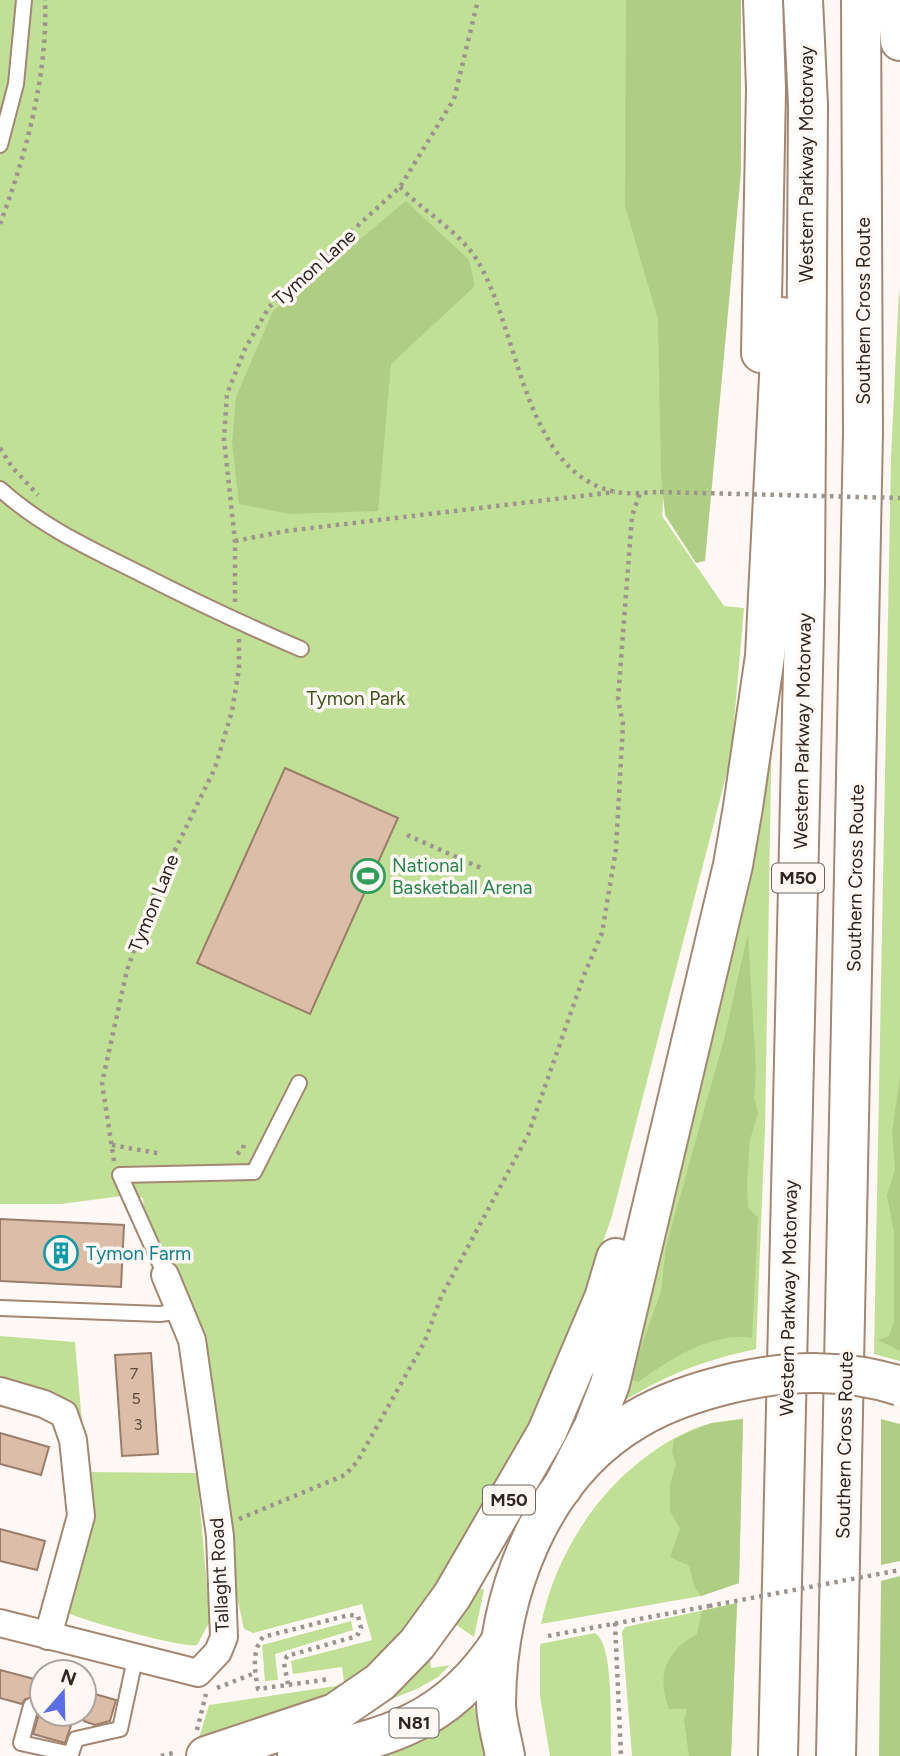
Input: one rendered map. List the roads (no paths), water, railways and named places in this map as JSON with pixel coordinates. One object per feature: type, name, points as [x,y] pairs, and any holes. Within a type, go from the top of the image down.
[{"type":"main road","name":"M50","points":[[753,747],[751,653],[760,437],[766,89],[763,0]]},
{"type":"main road","name":"M50","points":[[562,1488],[593,1428],[610,1384],[733,865],[753,747],[765,656],[782,309],[787,110],[801,0]]},
{"type":"main road","name":"Western Parkway Motorway","points":[[778,1756],[806,583],[808,105],[801,0]]},
{"type":"main road","name":"Southern Cross Route","points":[[836,1756],[863,447],[861,0]]},
{"type":"main road","points":[[897,0],[900,41]]},
{"type":"main road","name":"M50","points":[[206,1756],[335,1713],[380,1682],[417,1644],[452,1597],[529,1464],[569,1384],[604,1298],[651,1141],[691,1042]]},
{"type":"main road","name":"N81","points":[[505,1756],[496,1706],[507,1605],[521,1561],[562,1488],[591,1454],[637,1418],[701,1391],[764,1376],[813,1373],[866,1378],[900,1386]]},
{"type":"main road","name":"N81","points":[[297,1756],[373,1739],[436,1712],[457,1695],[501,1641]]},
{"type":"street","points":[[165,1275],[181,1311]]},
{"type":"street","name":"Tallaght Road","points":[[0,1623],[198,1674],[210,1663],[221,1644],[225,1617],[218,1523],[192,1340],[181,1311]]},
{"type":"street","points":[[0,1391],[44,1404],[64,1414],[73,1440],[81,1516],[48,1636]]},
{"type":"lane","points":[[0,145],[16,84],[24,0]]},
{"type":"lane","points":[[0,489],[27,513],[68,538],[237,622],[302,649]]},
{"type":"lane","points":[[165,1275],[120,1175],[254,1172],[299,1083]]},
{"type":"lane","points":[[0,1308],[160,1314],[181,1311]]},
{"type":"lane","points":[[28,1717],[21,1742],[71,1754],[76,1739],[120,1729],[135,1659]]},
{"type":"place","name":"National Basketball Arena","points":[[368,876]]},
{"type":"place","name":"Tymon Farm","points":[[61,1253]]},
{"type":"park label","name":"Tymon Park","points":[[356,698]]}]
